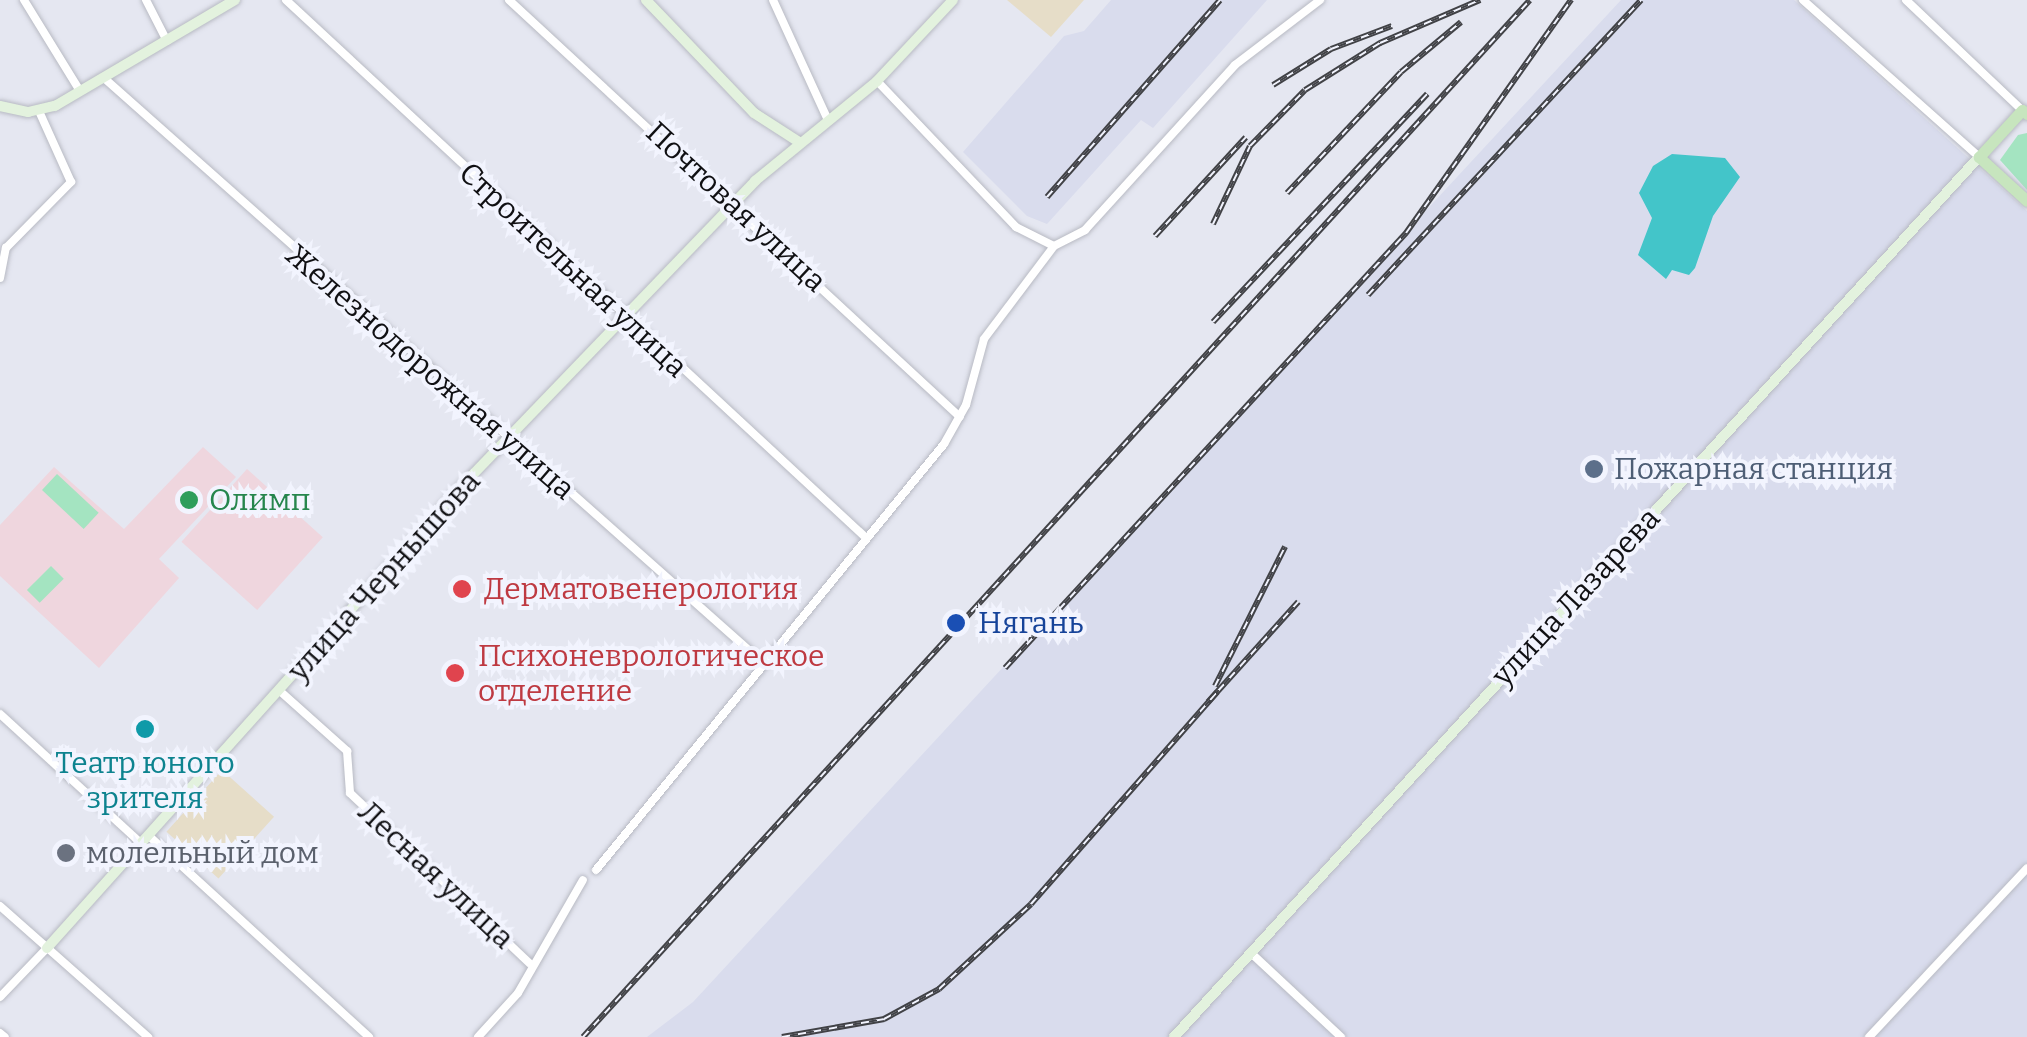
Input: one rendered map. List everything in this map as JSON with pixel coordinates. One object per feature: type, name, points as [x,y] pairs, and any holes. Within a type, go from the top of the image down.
[{"type":"main road","points":[[0,106],[39,112],[235,0]]},
{"type":"main road","points":[[646,0],[754,113],[800,142]]},
{"type":"main road","name":"улица Чернышова","points":[[47,948],[624,317],[734,202],[876,80],[953,0]]},
{"type":"main road","points":[[2025,109],[1978,157],[2027,201]]},
{"type":"main road","name":"улица Лазарева","points":[[1174,1037],[1978,157]]},
{"type":"street","points":[[24,0],[80,91]]},
{"type":"street","points":[[146,0],[167,40]]},
{"type":"street","name":"Строительная улица","points":[[286,0],[864,536]]},
{"type":"street","name":"Почтовая улица","points":[[509,0],[734,202],[960,417]]},
{"type":"street","points":[[773,0],[828,120]]},
{"type":"street","points":[[596,870],[760,661],[960,417],[984,339],[1054,246],[1085,230],[1235,65],[1320,0]]},
{"type":"street","points":[[1803,0],[1978,157]]},
{"type":"street","points":[[1906,0],[2025,109]]},
{"type":"street","name":"Железнодорожная улица","points":[[104,78],[508,442],[760,661]]},
{"type":"street","points":[[876,80],[1016,227],[1054,246]]},
{"type":"street","points":[[0,278],[6,248],[71,182],[39,112]]},
{"type":"street","name":"Лесная улица","points":[[281,692],[346,752],[350,793],[530,964]]},
{"type":"street","points":[[0,714],[369,1037]]},
{"type":"street","points":[[1869,1037],[2027,868]]},
{"type":"street","points":[[478,1037],[518,993],[530,964],[583,880]]},
{"type":"street","points":[[0,906],[148,1037]]},
{"type":"street","name":"улица Чернышова","points":[[0,998],[47,948]]},
{"type":"street","points":[[1251,953],[1340,1037]]},
{"type":"shaded area","points":[[1007,0],[1084,0],[1051,37]]},
{"type":"shaded area","points":[[1111,0],[1267,0],[1153,128],[1141,120],[1047,224],[1027,216],[963,152],[1064,36],[1084,31]]},
{"type":"shaded area","points":[[1621,0],[1794,0],[2027,211],[2027,1037],[647,1037],[693,1002]]},
{"type":"shaded area","points":[[203,447],[236,477],[159,559],[179,578],[99,668],[0,576],[0,525],[54,467],[124,529]]},
{"type":"shaded area","points":[[247,469],[323,537],[257,610],[181,542]]},
{"type":"shaded area","points":[[222,770],[274,817],[218,879],[166,832]]},
{"type":"green space","points":[[2027,133],[2027,190],[2000,160],[2018,135]]},
{"type":"green space","points":[[57,474],[99,513],[84,529],[42,490]]},
{"type":"green space","points":[[51,566],[64,579],[40,603],[27,590]]},
{"type":"water","points":[[1672,154],[1725,158],[1740,177],[1713,216],[1695,268],[1689,275],[1672,270],[1666,279],[1638,255],[1652,218],[1639,193],[1653,166]]},
{"type":"railway","points":[[1047,197],[1220,0]]},
{"type":"railway","points":[[1213,224],[1250,146],[1305,90],[1380,43],[1480,0]]},
{"type":"railway","points":[[583,1037],[1530,0]]},
{"type":"railway","points":[[1005,668],[1406,233],[1571,0]]},
{"type":"railway","points":[[1368,295],[1641,0]]},
{"type":"railway","points":[[1287,193],[1401,72],[1461,22]]},
{"type":"railway","points":[[1273,85],[1331,49],[1392,26]]},
{"type":"railway","points":[[1213,322],[1427,94]]},
{"type":"railway","points":[[1155,236],[1246,137]]},
{"type":"railway","points":[[1215,686],[1285,547]]},
{"type":"railway","points":[[1208,702],[1298,602]]},
{"type":"railway","points":[[782,1037],[884,1019],[939,989],[1031,904],[1217,692]]},
{"type":"place","name":"Пожарная станция","points":[[1594,469]]},
{"type":"place","name":"Олимп","points":[[189,500]]},
{"type":"place","name":"Дерматовенерология","points":[[462,589]]},
{"type":"place","name":"Нягань","points":[[956,623]]},
{"type":"place","name":"Психоневрологическое отделение","points":[[455,673]]},
{"type":"place","name":"Театр юного зрителя","points":[[145,729]]},
{"type":"place","name":"молельный дом","points":[[66,853]]}]
